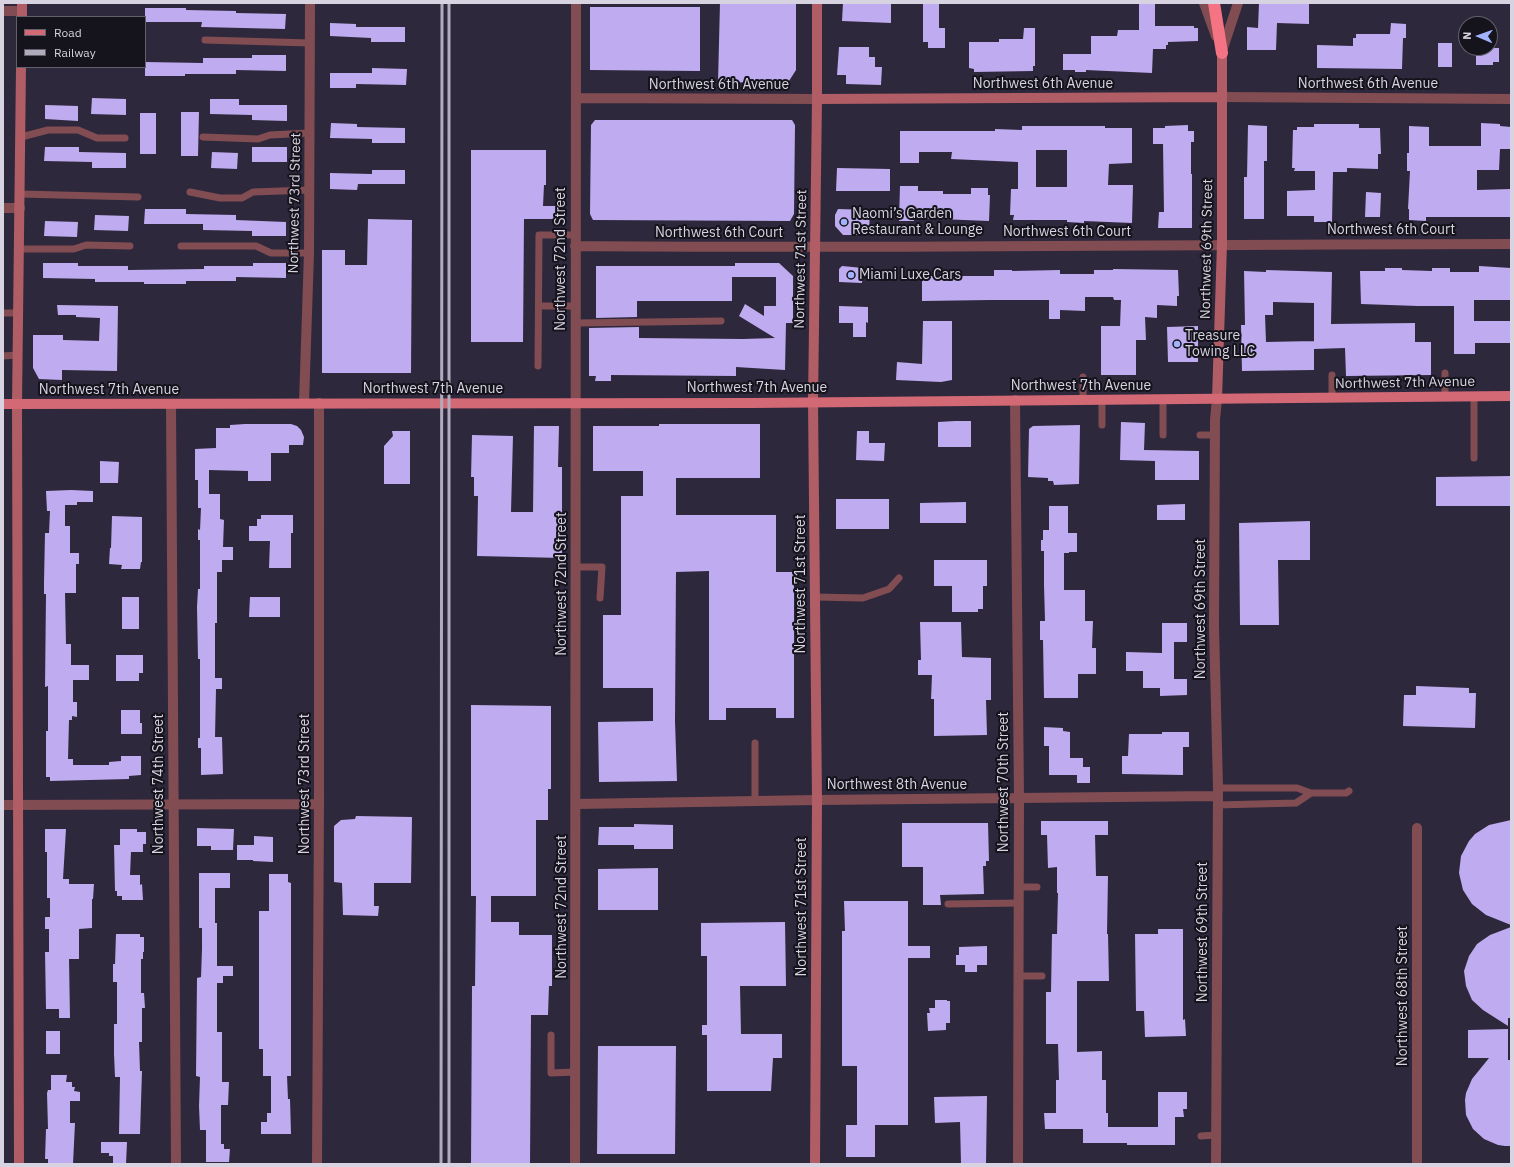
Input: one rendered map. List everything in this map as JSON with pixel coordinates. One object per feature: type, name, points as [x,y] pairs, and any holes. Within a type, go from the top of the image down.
[{"type":"highway","points":[[1214,3],[1222,53]]},
{"type":"main road","name":"Northwest 7th Avenue","points":[[3,404],[813,402],[1511,396]]},
{"type":"street","name":"Northwest 73rd Street","points":[[304,403],[309,253],[310,3]]},
{"type":"street","name":"Northwest 72nd Street","points":[[575,1164],[576,3]]},
{"type":"street","name":"Northwest 71st Street","points":[[815,1164],[817,800],[813,402],[816,248],[817,3]]},
{"type":"street","points":[[1204,3],[1222,53]]},
{"type":"street","points":[[1222,53],[1238,3]]},
{"type":"street","points":[[3,11],[22,10]]},
{"type":"street","name":"Northwest 69th Street","points":[[1216,1164],[1217,796],[1214,626],[1215,435],[1222,244],[1222,53]]},
{"type":"street","points":[[19,1164],[18,313],[21,68]]},
{"type":"street","name":"Northwest 6th Avenue","points":[[576,98],[817,100],[1222,97],[1511,99]]},
{"type":"street","points":[[3,208],[20,208]]},
{"type":"street","name":"Northwest 6th Court","points":[[575,246],[816,248],[1222,244],[1511,244]]},
{"type":"street","name":"Northwest 70th Street","points":[[1015,400],[1019,798],[1018,1164]]},
{"type":"street","name":"Northwest 73rd Street","points":[[317,1164],[319,403]]},
{"type":"street","name":"Northwest 74th Street","points":[[171,404],[176,1164]]},
{"type":"street","name":"Northwest 8th Avenue","points":[[576,804],[1217,796]]},
{"type":"street","points":[[3,805],[319,804]]},
{"type":"street","name":"Northwest 68th Street","points":[[1417,828],[1417,1164]]},
{"type":"lane","points":[[205,40],[310,43]]},
{"type":"lane","points":[[20,137],[48,130],[78,130],[98,138],[125,138]]},
{"type":"lane","points":[[204,137],[258,139],[270,135],[309,133]]},
{"type":"lane","points":[[190,192],[220,198],[242,198],[253,192],[309,190]]},
{"type":"lane","points":[[20,194],[138,197]]},
{"type":"lane","points":[[538,366],[539,235],[575,235]]},
{"type":"lane","points":[[19,250],[74,249],[86,245],[130,246]]},
{"type":"lane","points":[[181,246],[256,246],[271,253],[309,253]]},
{"type":"lane","points":[[539,306],[575,306]]},
{"type":"lane","points":[[3,313],[18,313]]},
{"type":"lane","points":[[575,323],[721,321]]},
{"type":"lane","points":[[3,356],[18,354]]},
{"type":"lane","points":[[1445,373],[1445,396]]},
{"type":"lane","points":[[1332,375],[1332,398]]},
{"type":"lane","points":[[1083,377],[1083,400]]},
{"type":"lane","points":[[1474,396],[1474,458]]},
{"type":"lane","points":[[1163,399],[1163,435]]},
{"type":"lane","points":[[1102,400],[1102,425]]},
{"type":"lane","points":[[1200,435],[1215,435]]},
{"type":"lane","points":[[576,567],[602,567],[600,598]]},
{"type":"lane","points":[[815,597],[863,598],[889,589],[899,578]]},
{"type":"lane","points":[[755,743],[755,801]]},
{"type":"lane","points":[[1217,796],[1297,788],[1311,793],[1346,793],[1349,791]]},
{"type":"lane","points":[[1217,796],[1296,803],[1311,793]]},
{"type":"lane","points":[[1019,887],[1037,887]]},
{"type":"lane","points":[[948,904],[1019,903]]},
{"type":"lane","points":[[1018,976],[1042,976]]},
{"type":"lane","points":[[551,1035],[551,1073],[575,1072]]},
{"type":"lane","points":[[1201,1136],[1216,1135]]},
{"type":"building","points":[[720,3],[796,3],[796,70],[789,81],[782,83],[718,82]]},
{"type":"building","points":[[843,3],[891,3],[891,23],[842,21]]},
{"type":"building","points":[[923,3],[939,3],[939,28],[945,28],[945,48],[928,48],[928,42],[923,42]]},
{"type":"building","points":[[1139,3],[1155,3],[1155,26],[1194,26],[1194,28],[1198,28],[1198,41],[1168,42],[1166,49],[1153,49],[1152,73],[1086,70],[1086,72],[1075,72],[1075,70],[1063,70],[1063,54],[1091,54],[1091,36],[1117,36],[1118,30],[1139,30]]},
{"type":"building","points":[[1259,3],[1309,3],[1309,24],[1277,23],[1276,50],[1247,50],[1247,27],[1258,28]]},
{"type":"building","points":[[590,7],[700,7],[700,71],[590,70]]},
{"type":"building","points":[[145,8],[186,8],[186,10],[236,11],[236,13],[286,14],[285,29],[201,27],[202,22],[146,22]]},
{"type":"building","points":[[330,23],[356,24],[356,27],[405,27],[405,42],[371,42],[371,38],[330,36]]},
{"type":"building","points":[[1391,23],[1406,24],[1406,38],[1403,38],[1402,69],[1317,68],[1317,45],[1353,46],[1353,38],[1356,38],[1356,34],[1390,34]]},
{"type":"building","points":[[1024,28],[1035,28],[1035,66],[1033,66],[1033,71],[974,72],[974,69],[969,68],[969,42],[999,42],[999,39],[1023,39]]},
{"type":"building","points":[[1438,43],[1452,43],[1452,67],[1438,67]]},
{"type":"building","points":[[839,47],[869,47],[869,57],[875,57],[875,67],[882,67],[881,85],[846,84],[846,75],[837,75]]},
{"type":"building","points":[[1499,48],[1499,62],[1493,62],[1493,65],[1476,65],[1476,56],[1498,56]]},
{"type":"building","points":[[252,55],[286,55],[286,71],[236,70],[236,74],[145,76],[146,62],[203,63],[203,58],[252,58]]},
{"type":"building","points":[[372,68],[407,69],[406,85],[356,84],[356,88],[330,88],[330,73],[372,73]]},
{"type":"building","points":[[92,98],[126,99],[126,115],[91,114]]},
{"type":"building","points":[[210,99],[239,99],[239,105],[287,105],[287,121],[252,120],[252,115],[210,114]]},
{"type":"building","points":[[45,105],[78,106],[78,121],[45,119]]},
{"type":"building","points":[[181,112],[199,112],[198,156],[181,156]]},
{"type":"building","points":[[140,113],[156,113],[156,154],[140,154]]},
{"type":"building","points":[[595,120],[792,120],[795,125],[794,214],[790,221],[593,220],[590,214],[591,125]]},
{"type":"building","points":[[331,123],[357,124],[357,127],[405,128],[405,143],[372,143],[372,139],[330,138]]},
{"type":"building","points":[[1481,123],[1500,124],[1500,126],[1511,127],[1511,149],[1500,149],[1499,170],[1477,170],[1477,190],[1511,189],[1511,217],[1426,217],[1426,221],[1409,220],[1408,209],[1410,171],[1407,171],[1407,153],[1409,153],[1409,126],[1429,127],[1429,146],[1481,146]]},
{"type":"building","points":[[1314,124],[1359,124],[1359,128],[1380,128],[1381,154],[1378,154],[1378,169],[1347,168],[1347,172],[1333,172],[1332,222],[1314,222],[1314,216],[1287,216],[1287,191],[1315,190],[1315,171],[1294,171],[1295,168],[1292,168],[1293,130],[1297,130],[1297,127],[1314,127]]},
{"type":"building","points":[[1188,125],[1188,131],[1194,131],[1194,142],[1191,142],[1192,228],[1158,228],[1159,212],[1164,212],[1163,144],[1153,144],[1153,128]]},
{"type":"building","points":[[1248,125],[1267,126],[1267,161],[1264,161],[1264,219],[1244,219],[1244,177],[1247,177]]},
{"type":"building","points":[[1022,126],[1105,126],[1105,128],[1132,128],[1132,163],[1109,164],[1108,185],[1133,185],[1132,223],[1084,221],[1084,223],[1067,222],[1067,220],[1013,220],[1014,215],[1010,215],[1011,189],[1018,189],[1018,162],[951,159],[952,152],[919,152],[919,163],[900,163],[900,131],[995,131],[995,129],[1022,130]],"holes":[[[1036,150],[1067,150],[1067,187],[1036,187]]]},
{"type":"building","points":[[45,147],[79,147],[79,152],[126,153],[126,168],[92,168],[92,162],[44,161]]},
{"type":"building","points":[[252,147],[287,147],[287,162],[252,162]]},
{"type":"building","points":[[471,150],[546,150],[546,185],[544,185],[543,206],[559,206],[560,219],[524,219],[523,342],[471,342]]},
{"type":"building","points":[[212,152],[238,153],[237,169],[211,168]]},
{"type":"building","points":[[837,168],[890,169],[890,191],[836,191]]},
{"type":"building","points":[[372,170],[405,170],[405,184],[358,184],[357,190],[330,189],[330,173],[372,174]]},
{"type":"building","points":[[900,186],[918,186],[918,191],[943,191],[943,194],[971,194],[971,188],[988,188],[988,195],[990,195],[989,221],[914,218],[914,221],[899,221]]},
{"type":"building","points":[[1366,192],[1381,193],[1380,217],[1365,217]]},
{"type":"building","points":[[145,209],[186,209],[186,214],[236,215],[236,220],[286,222],[286,236],[252,236],[252,231],[203,230],[203,224],[144,224]]},
{"type":"building","points":[[838,209],[870,210],[869,233],[860,233],[860,235],[843,235],[835,226],[835,215]]},
{"type":"building","points":[[95,215],[129,216],[128,231],[94,230]]},
{"type":"building","points":[[368,219],[412,220],[411,373],[322,373],[322,250],[345,250],[345,265],[367,265]]},
{"type":"building","points":[[45,221],[78,222],[77,237],[44,236]]},
{"type":"building","points":[[43,263],[78,263],[78,266],[128,266],[128,270],[204,269],[204,266],[253,266],[253,263],[286,263],[286,278],[236,277],[236,281],[186,281],[186,284],[95,282],[95,279],[43,278]]},
{"type":"building","points":[[735,263],[779,263],[793,276],[793,323],[786,323],[785,370],[736,367],[736,376],[611,375],[611,381],[595,381],[596,376],[589,376],[589,328],[639,327],[639,338],[775,338],[739,316],[745,304],[764,316],[764,306],[776,306],[776,277],[732,277],[732,301],[637,301],[637,317],[596,318],[596,266],[735,266]]},
{"type":"building","points":[[842,266],[863,268],[862,283],[839,282],[839,269]]},
{"type":"building","points":[[1479,266],[1511,268],[1511,300],[1474,300],[1474,321],[1511,321],[1511,343],[1475,343],[1475,354],[1454,354],[1454,306],[1361,304],[1360,271],[1385,271],[1385,268],[1402,268],[1402,270],[1432,271],[1432,268],[1450,268],[1450,272],[1479,272]]},
{"type":"building","points":[[994,270],[1060,270],[1060,274],[1094,274],[1094,270],[1178,270],[1179,296],[1177,296],[1177,306],[1157,305],[1157,318],[1145,317],[1146,340],[1136,340],[1136,375],[1101,375],[1101,326],[1120,326],[1121,300],[1114,300],[1113,297],[1085,297],[1085,311],[1060,310],[1060,319],[1049,319],[1049,300],[922,301],[922,276],[994,276]]},
{"type":"building","points":[[1266,270],[1332,272],[1331,324],[1415,323],[1415,342],[1431,342],[1431,375],[1346,376],[1345,348],[1314,349],[1314,370],[1242,371],[1241,325],[1245,325],[1244,271],[1266,272]],"holes":[[[1273,302],[1314,303],[1314,341],[1266,342],[1265,315],[1273,315]]]},
{"type":"building","points":[[57,305],[118,306],[117,371],[62,370],[62,380],[39,379],[33,368],[33,335],[63,335],[63,340],[99,341],[100,318],[76,317],[76,315],[58,315]]},
{"type":"building","points":[[839,306],[868,307],[866,337],[853,337],[853,323],[839,323]]},
{"type":"building","points":[[923,321],[952,321],[952,380],[941,382],[896,380],[897,362],[922,364]]},
{"type":"building","points":[[1198,326],[1198,362],[1168,362],[1167,327]]},
{"type":"building","points":[[971,421],[971,447],[938,447],[938,422]]},
{"type":"building","points":[[1121,422],[1145,423],[1144,450],[1199,451],[1199,480],[1155,480],[1155,461],[1120,460]]},
{"type":"building","points":[[291,424],[297,426],[301,430],[304,437],[303,445],[289,445],[289,453],[271,453],[271,481],[248,481],[248,471],[209,470],[209,494],[220,494],[220,519],[224,520],[223,547],[233,547],[233,560],[222,560],[222,572],[217,572],[215,678],[222,678],[222,689],[216,689],[215,737],[222,737],[223,774],[201,775],[201,748],[198,748],[198,738],[200,738],[200,659],[198,659],[197,607],[198,589],[200,589],[200,540],[198,540],[198,529],[200,530],[201,508],[198,508],[198,480],[195,480],[195,449],[216,448],[216,428],[230,428],[230,425]]},
{"type":"building","points":[[659,424],[760,424],[760,478],[676,478],[676,515],[776,515],[776,572],[794,572],[794,718],[776,718],[776,708],[726,708],[726,720],[709,720],[709,571],[676,572],[675,721],[677,781],[599,782],[598,722],[653,721],[653,688],[603,688],[603,615],[621,615],[621,496],[643,496],[643,471],[593,471],[593,426],[659,426]]},
{"type":"building","points":[[1080,425],[1079,484],[1054,485],[1053,481],[1048,481],[1048,478],[1028,477],[1029,429],[1033,426]]},
{"type":"building","points":[[534,426],[559,426],[558,467],[562,467],[562,558],[477,556],[478,496],[474,496],[474,477],[471,477],[472,435],[513,436],[511,512],[533,512]]},
{"type":"building","points":[[392,431],[410,431],[410,484],[384,484],[384,446],[393,436]]},
{"type":"building","points":[[857,431],[869,431],[869,443],[885,443],[884,461],[856,460]]},
{"type":"building","points":[[100,461],[119,462],[118,483],[100,483]]},
{"type":"building","points":[[1511,476],[1511,506],[1436,506],[1436,477]]},
{"type":"building","points":[[46,491],[93,491],[93,502],[77,502],[77,505],[65,505],[65,526],[70,526],[70,553],[79,553],[79,564],[76,564],[76,593],[65,593],[66,644],[71,644],[71,665],[89,665],[89,680],[73,680],[73,702],[77,702],[77,717],[72,716],[72,720],[69,720],[68,759],[73,759],[73,765],[109,765],[109,762],[121,761],[121,756],[141,756],[141,775],[129,776],[129,779],[50,781],[50,777],[46,777],[48,686],[45,687],[46,594],[44,594],[44,582],[45,533],[49,533],[50,511],[47,511]]},
{"type":"building","points":[[836,499],[889,499],[889,529],[836,529]]},
{"type":"building","points":[[966,502],[966,523],[920,523],[920,503]]},
{"type":"building","points":[[1185,504],[1185,520],[1157,520],[1157,505]]},
{"type":"building","points":[[1049,506],[1068,506],[1068,533],[1077,533],[1077,552],[1064,553],[1064,590],[1085,590],[1085,621],[1093,621],[1092,648],[1096,648],[1096,674],[1078,674],[1078,698],[1044,698],[1043,640],[1040,640],[1040,621],[1045,621],[1044,551],[1041,551],[1041,540],[1043,540],[1043,530],[1049,530]]},
{"type":"building","points":[[261,515],[293,515],[293,533],[291,533],[291,568],[269,568],[270,541],[249,541],[249,526],[257,526],[257,519],[261,519]]},
{"type":"building","points":[[112,516],[142,517],[142,562],[140,569],[121,569],[122,565],[109,564]]},
{"type":"building","points":[[1310,521],[1310,560],[1278,560],[1279,625],[1240,625],[1239,523]]},
{"type":"building","points":[[934,560],[987,560],[987,586],[983,586],[983,609],[978,609],[978,612],[952,612],[952,586],[934,586]]},
{"type":"building","points":[[122,597],[139,597],[139,629],[122,629]]},
{"type":"building","points":[[250,597],[280,597],[280,617],[249,617]]},
{"type":"building","points":[[920,622],[961,622],[962,657],[991,658],[991,700],[986,700],[987,735],[934,736],[934,699],[931,699],[932,675],[918,675],[918,660],[921,660]]},
{"type":"building","points":[[1162,623],[1187,623],[1187,642],[1174,642],[1174,679],[1187,679],[1187,695],[1160,696],[1160,688],[1143,688],[1143,671],[1126,671],[1126,652],[1162,653]]},
{"type":"building","points":[[116,655],[143,655],[143,673],[139,673],[139,681],[116,681]]},
{"type":"building","points":[[1416,686],[1469,688],[1469,693],[1476,693],[1475,728],[1403,726],[1404,695],[1416,695]]},
{"type":"building","points":[[471,705],[551,706],[551,789],[548,789],[548,820],[536,820],[536,896],[491,896],[491,922],[519,922],[519,935],[552,935],[552,986],[549,986],[548,1015],[531,1015],[530,1164],[471,1164],[472,986],[475,986],[476,896],[471,896]]},
{"type":"building","points":[[121,710],[140,710],[142,734],[121,734]]},
{"type":"building","points":[[1044,727],[1063,728],[1063,731],[1070,732],[1070,758],[1083,758],[1083,767],[1090,767],[1090,783],[1077,783],[1077,775],[1049,775],[1049,746],[1044,746]]},
{"type":"building","points":[[1162,732],[1189,732],[1189,747],[1183,747],[1183,775],[1122,774],[1122,756],[1128,756],[1129,734],[1162,734]]},
{"type":"building","points":[[356,816],[412,817],[411,883],[374,883],[374,906],[379,906],[378,916],[343,915],[342,883],[334,882],[334,826],[341,820],[355,819]]},
{"type":"building","points":[[1511,820],[1511,925],[1486,915],[1472,904],[1463,890],[1459,873],[1461,856],[1469,841],[1475,834],[1489,825]]},
{"type":"building","points":[[1041,821],[1108,821],[1108,835],[1095,835],[1096,876],[1108,876],[1107,934],[1109,981],[1077,981],[1077,1052],[1102,1051],[1102,1080],[1106,1080],[1106,1113],[1108,1113],[1108,1127],[1158,1127],[1158,1092],[1187,1092],[1187,1109],[1183,1109],[1184,1117],[1175,1117],[1175,1145],[1083,1143],[1083,1129],[1045,1129],[1044,1113],[1056,1113],[1056,1080],[1059,1080],[1058,1044],[1046,1044],[1046,992],[1051,992],[1052,934],[1057,934],[1058,893],[1057,867],[1048,868],[1047,835],[1041,835]]},
{"type":"building","points":[[902,823],[988,823],[989,861],[986,861],[986,866],[983,866],[984,894],[940,895],[941,905],[923,905],[923,867],[902,867]]},
{"type":"building","points":[[634,824],[673,825],[673,849],[634,849],[634,845],[598,845],[599,827],[634,827]]},
{"type":"building","points":[[197,828],[234,829],[233,850],[211,850],[211,846],[197,846]]},
{"type":"building","points":[[45,829],[66,829],[63,879],[69,879],[69,884],[94,884],[92,899],[92,928],[79,929],[79,959],[69,959],[70,1018],[59,1018],[59,1009],[46,1009],[45,952],[49,952],[49,929],[45,929],[45,917],[50,917],[50,898],[47,898],[47,852],[45,852]]},
{"type":"building","points":[[120,829],[137,829],[137,832],[146,832],[146,844],[143,844],[143,852],[131,852],[130,875],[140,875],[143,900],[122,900],[122,896],[117,896],[117,891],[115,891],[114,845],[120,845]]},
{"type":"building","points":[[254,836],[273,837],[273,862],[237,860],[237,845],[254,845]]},
{"type":"building","points":[[658,868],[658,910],[598,910],[598,869]]},
{"type":"building","points":[[199,873],[230,873],[230,888],[215,888],[217,966],[233,966],[233,976],[223,976],[223,983],[217,983],[217,1032],[222,1032],[222,1082],[229,1082],[228,1105],[221,1105],[221,1144],[224,1144],[224,1149],[230,1149],[229,1162],[206,1162],[206,1130],[200,1130],[200,1077],[196,1076],[197,978],[201,977],[202,949],[202,928],[199,928]]},
{"type":"building","points":[[269,874],[288,874],[288,882],[291,883],[291,1076],[287,1076],[288,1099],[290,1099],[291,1134],[261,1134],[261,1122],[267,1122],[267,1113],[271,1113],[271,1076],[263,1076],[263,1049],[259,1049],[259,911],[269,911]]},
{"type":"building","points":[[844,901],[908,901],[908,946],[930,946],[930,958],[908,958],[908,1125],[875,1125],[875,1157],[846,1157],[846,1125],[857,1125],[857,1066],[842,1066],[842,931],[845,931]]},
{"type":"building","points":[[785,922],[786,986],[740,986],[741,1034],[782,1034],[782,1058],[773,1058],[771,1091],[707,1091],[707,1035],[702,1035],[702,1025],[707,1025],[707,956],[701,956],[701,923]]},
{"type":"building","points":[[1511,927],[1511,1018],[1508,1018],[1508,1026],[1483,1010],[1472,1000],[1466,986],[1464,971],[1469,956],[1477,944],[1490,935]]},
{"type":"building","points":[[1158,929],[1183,929],[1183,1020],[1185,1019],[1186,1036],[1145,1037],[1144,1011],[1136,1011],[1135,934],[1158,934]]},
{"type":"building","points":[[116,934],[140,934],[140,937],[144,937],[144,952],[143,959],[141,959],[141,993],[144,993],[145,1008],[142,1008],[142,1042],[139,1042],[140,1071],[142,1071],[140,1134],[119,1134],[120,1077],[115,1077],[114,1054],[114,1024],[117,1024],[117,982],[113,982],[113,964],[115,964]]},
{"type":"building","points":[[987,946],[987,965],[977,965],[977,972],[965,972],[965,965],[956,965],[956,955],[959,955],[959,947]]},
{"type":"building","points":[[935,1000],[950,1001],[950,1023],[946,1023],[946,1030],[928,1031],[927,1013],[930,1013],[929,1008],[935,1008]]},
{"type":"building","points":[[1508,1029],[1508,1060],[1511,1060],[1511,1146],[1505,1146],[1498,1145],[1484,1139],[1473,1129],[1466,1115],[1465,1100],[1466,1093],[1472,1079],[1489,1058],[1468,1058],[1468,1030]]},
{"type":"building","points":[[46,1031],[60,1031],[60,1054],[46,1054]]},
{"type":"building","points":[[598,1046],[676,1046],[675,1154],[597,1154]]},
{"type":"building","points":[[51,1075],[67,1075],[66,1082],[72,1082],[72,1087],[75,1087],[74,1091],[80,1092],[80,1101],[70,1101],[70,1123],[75,1123],[73,1164],[48,1164],[48,1159],[45,1159],[46,1129],[48,1129],[47,1093],[48,1090],[51,1090]]},
{"type":"building","points":[[987,1096],[986,1164],[961,1164],[960,1122],[935,1123],[934,1097]]},
{"type":"building","points":[[101,1142],[127,1142],[126,1164],[113,1164],[113,1156],[109,1156],[109,1153],[101,1153]]},
{"type":"railway","points":[[441,1164],[442,3]]},
{"type":"railway","points":[[449,3],[449,1164]]},
{"type":"place","name":"Naomi’s Garden Restaurant & Lounge","points":[[844,222]]},
{"type":"place","name":"Miami Luxe Cars","points":[[851,275]]},
{"type":"place","name":"Treasure Towing LLC","points":[[1177,344]]}]
